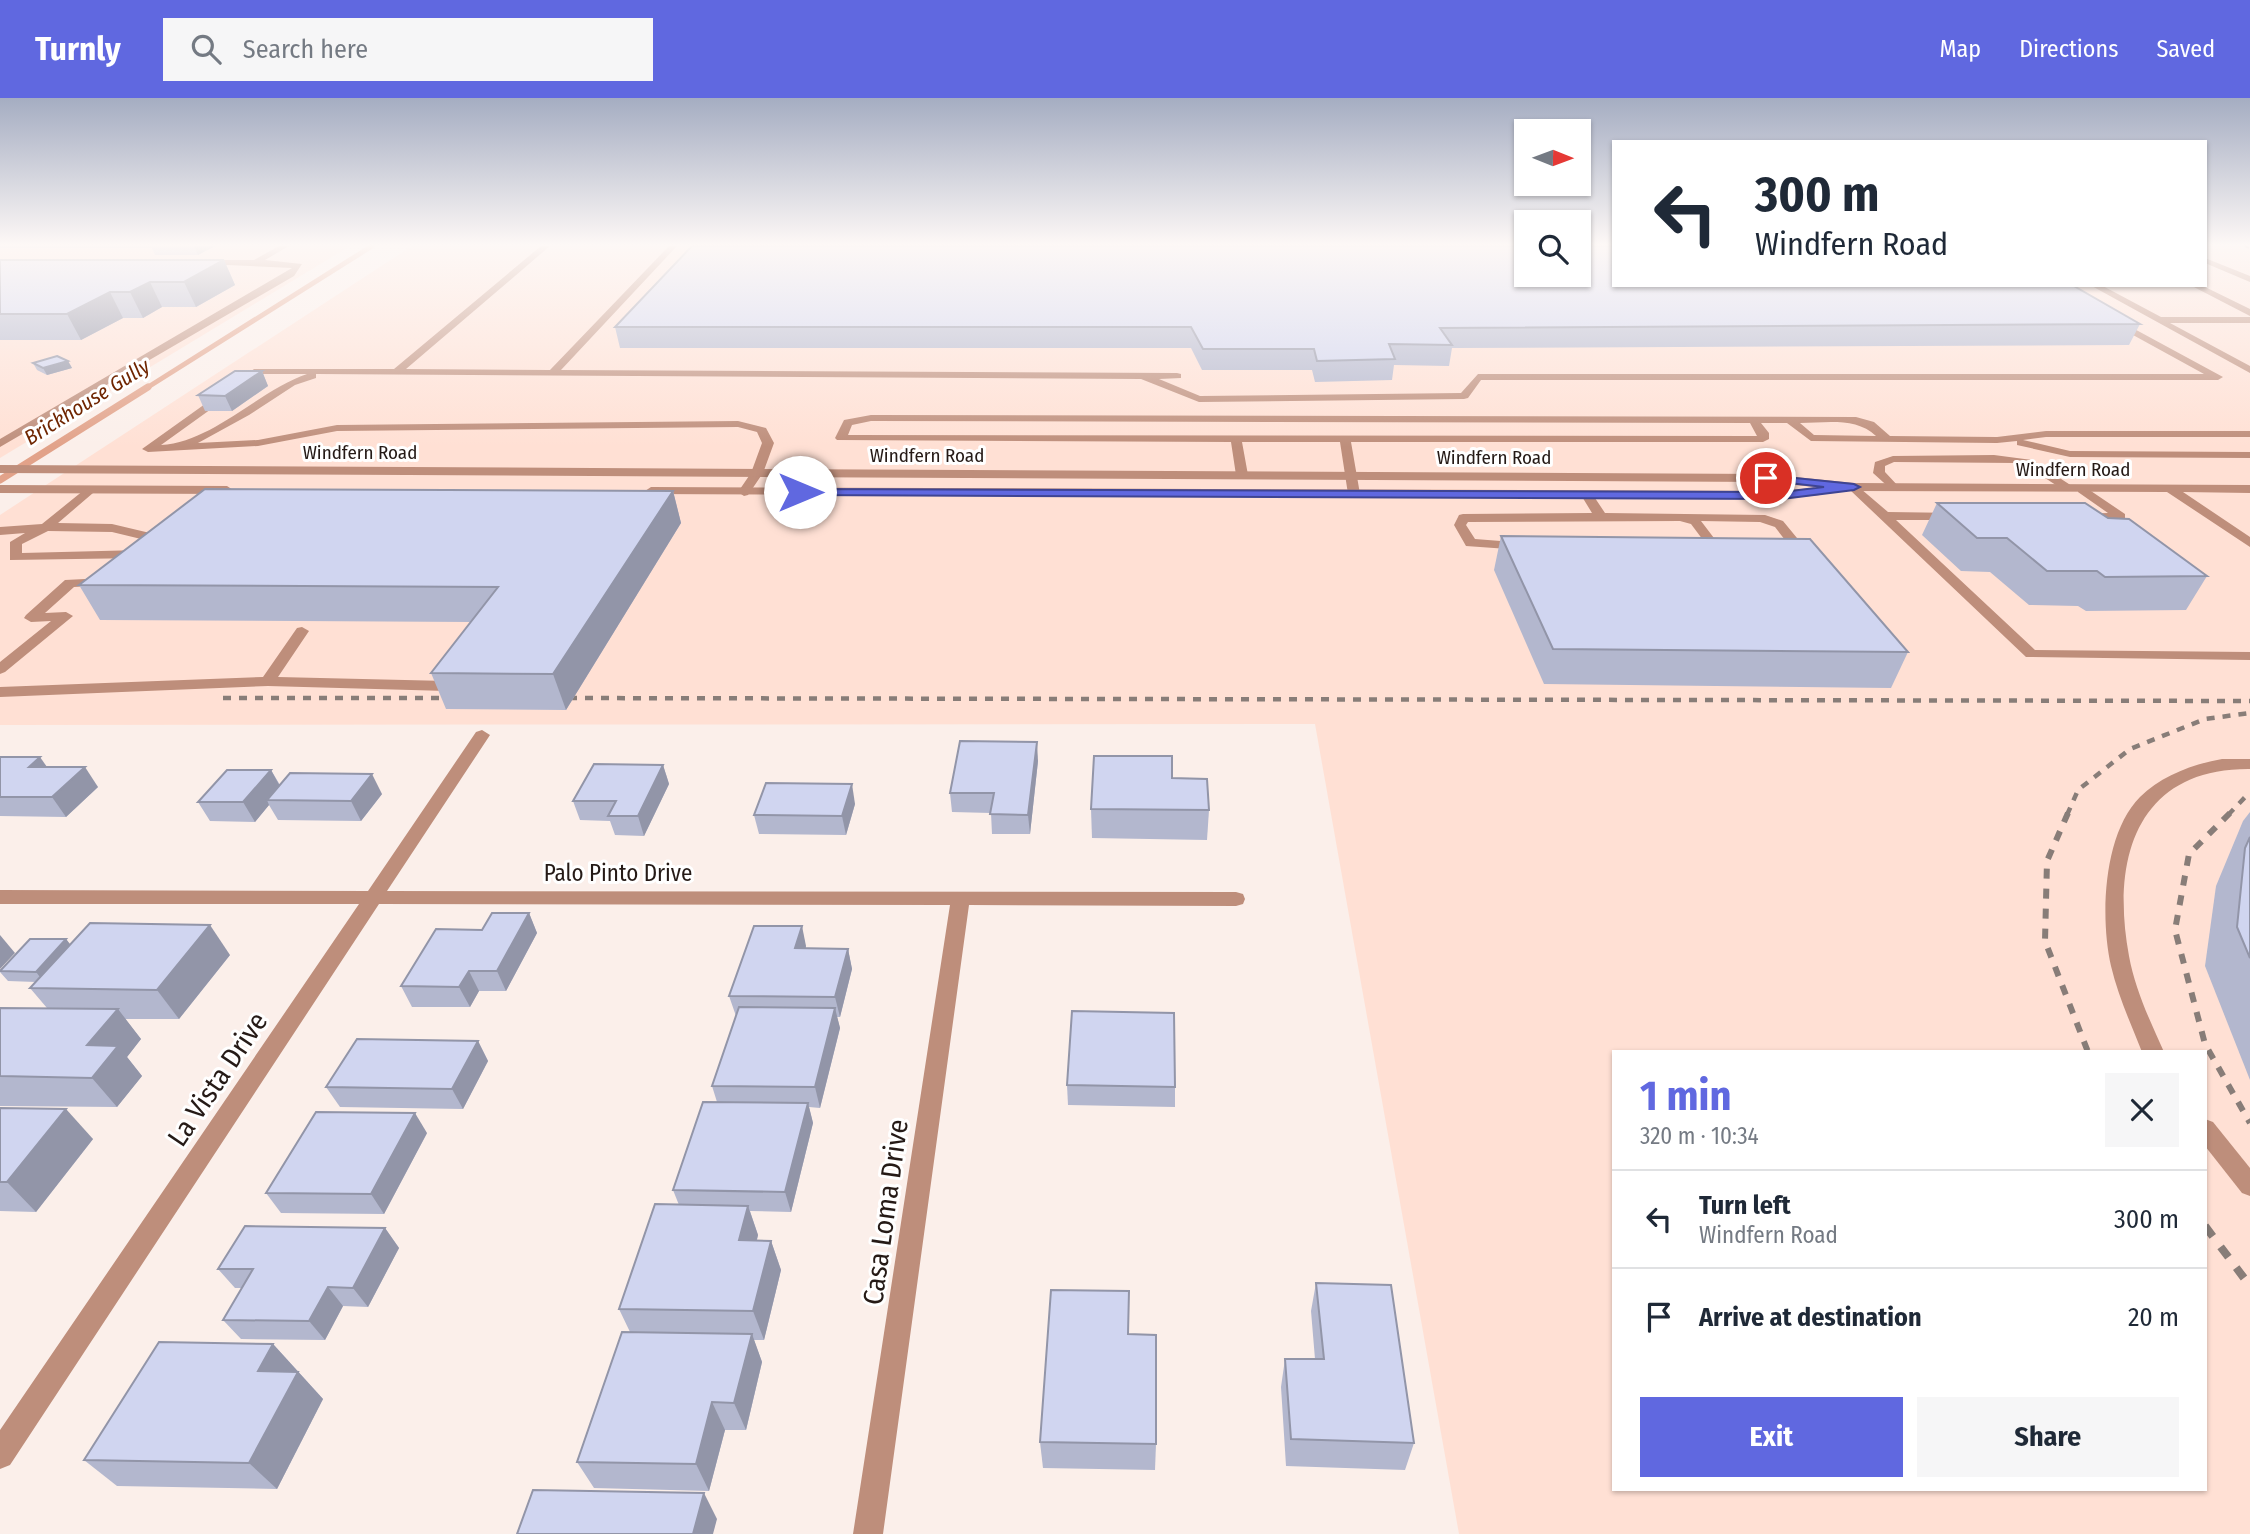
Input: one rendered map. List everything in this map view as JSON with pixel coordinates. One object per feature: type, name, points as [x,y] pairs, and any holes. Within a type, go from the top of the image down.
[{"type":"street","points":[[0,444],[224,313]]},
{"type":"street","points":[[397,371],[467,313]]},
{"type":"street","points":[[553,372],[609,313]]},
{"type":"street","points":[[2146,313],[2250,370]]},
{"type":"street","points":[[1143,376],[1199,398],[1464,396],[1478,377],[2218,377],[2109,318]]},
{"type":"street","points":[[2159,320],[2250,320]]},
{"type":"street","points":[[744,492],[757,473],[768,443],[762,430],[738,424],[337,428],[258,443],[148,449],[258,370],[1177,376]]},
{"type":"street","points":[[183,447],[245,413],[291,383],[328,371]]},
{"type":"street","points":[[1754,421],[1763,433],[1763,439],[841,438],[848,422],[871,418],[1856,420],[1870,424],[1887,439]]},
{"type":"street","points":[[1790,421],[1811,438],[1997,440],[2043,446],[2070,454],[2250,455]]},
{"type":"street","points":[[1997,440],[2046,434],[2250,434]]},
{"type":"street","points":[[1237,437],[1242,475]]},
{"type":"street","points":[[1345,439],[1354,494]]},
{"type":"street","points":[[1893,487],[1879,472],[1879,464],[1893,458],[1994,457],[2028,462],[2121,517],[2065,516]]},
{"type":"street","name":"Windfern Road","points":[[0,469],[1766,478],[1854,487],[2250,489]]},
{"type":"street","points":[[1854,487],[2031,654],[2250,656]]},
{"type":"street","name":"Windfern Road","points":[[633,491],[1782,495],[1854,487]]},
{"type":"street","points":[[0,489],[243,490]]},
{"type":"street","points":[[2172,489],[2250,543]]},
{"type":"street","points":[[0,531],[46,527],[112,528],[177,543],[152,559],[15,557],[16,542],[46,527],[89,490]]},
{"type":"street","points":[[1587,495],[1601,517]]},
{"type":"street","points":[[1885,516],[1968,516]]},
{"type":"street","points":[[1673,547],[1700,547],[1711,542],[1695,521],[1680,517]]},
{"type":"street","points":[[1535,546],[1471,544],[1460,525],[1463,518],[1761,517],[1779,524],[1808,560]]},
{"type":"street","points":[[0,669],[66,616],[31,618],[71,583],[118,582]]},
{"type":"street","points":[[268,681],[302,631]]},
{"type":"street","points":[[0,692],[268,681],[447,686]]},
{"type":"street","name":"La Vista Drive","points":[[0,1455],[482,735]]},
{"type":"street","points":[[2152,1050],[2131,1000],[2119,956],[2115,916],[2117,877],[2125,844],[2140,807],[2172,781],[2218,765],[2250,764]]},
{"type":"street","name":"Palo Pinto Drive","points":[[0,897],[1236,899]]},
{"type":"street","name":"Casa Loma Drive","points":[[868,1534],[961,898]]},
{"type":"street","points":[[2207,1132],[2250,1186]]},
{"type":"shaded area","points":[[0,313],[239,313],[0,458]]},
{"type":"shaded area","points":[[309,313],[2250,313],[2250,1534],[1459,1534],[1315,724],[0,725],[0,515]]},
{"type":"building","points":[[0,313],[69,313],[67,314]]},
{"type":"building","points":[[628,313],[2121,313],[2140,324],[1440,328],[1452,345],[1389,344],[1395,359],[1317,361],[1314,349],[1203,349],[1191,327],[615,327]]},
{"type":"building","points":[[57,356],[68,361],[43,368],[33,363]]},
{"type":"building","points":[[235,371],[262,371],[225,396],[198,395]]},
{"type":"building","points":[[205,489],[673,491],[553,674],[431,673],[498,587],[79,585]]},
{"type":"building","points":[[1937,503],[2085,503],[2108,518],[2129,519],[2207,576],[2105,577],[2097,571],[2047,571],[2007,538],[1977,538]]},
{"type":"building","points":[[1501,536],[1810,539],[1908,652],[1553,649]]},
{"type":"building","points":[[960,741],[1037,742],[1028,815],[990,814],[994,793],[950,793]]},
{"type":"building","points":[[1094,756],[1172,756],[1172,778],[1207,779],[1209,810],[1091,809]]},
{"type":"building","points":[[0,757],[40,757],[29,767],[85,767],[52,797],[0,797]]},
{"type":"building","points":[[594,764],[663,765],[638,816],[608,816],[616,801],[573,801]]},
{"type":"building","points":[[227,770],[271,770],[243,802],[198,802]]},
{"type":"building","points":[[290,773],[372,774],[351,801],[267,800]]},
{"type":"building","points":[[766,783],[852,784],[842,816],[754,815]]},
{"type":"building","points":[[2250,837],[2250,958],[2237,927],[2245,848]]},
{"type":"building","points":[[492,913],[529,913],[497,971],[469,971],[459,987],[401,986],[436,929],[482,930]]},
{"type":"building","points":[[90,923],[210,925],[157,990],[30,988]]},
{"type":"building","points":[[754,926],[802,926],[795,948],[848,949],[835,997],[729,996]]},
{"type":"building","points":[[30,939],[66,939],[36,972],[0,971]]},
{"type":"building","points":[[739,1007],[835,1008],[815,1087],[712,1086]]},
{"type":"building","points":[[0,1008],[118,1009],[87,1045],[118,1046],[92,1078],[0,1076]]},
{"type":"building","points":[[1072,1011],[1174,1013],[1175,1087],[1067,1085]]},
{"type":"building","points":[[357,1039],[478,1041],[452,1089],[326,1087]]},
{"type":"building","points":[[703,1102],[808,1103],[785,1192],[673,1190]]},
{"type":"building","points":[[0,1108],[66,1109],[7,1182],[0,1182]]},
{"type":"building","points":[[316,1112],[415,1113],[371,1194],[266,1193]]},
{"type":"building","points":[[655,1204],[748,1206],[739,1240],[771,1241],[753,1311],[619,1309]]},
{"type":"building","points":[[245,1226],[385,1228],[353,1288],[328,1287],[309,1321],[223,1320],[253,1269],[218,1269]]},
{"type":"building","points":[[1316,1283],[1391,1285],[1414,1443],[1291,1439],[1285,1359],[1324,1359]]},
{"type":"building","points":[[1051,1290],[1129,1291],[1128,1334],[1156,1335],[1156,1444],[1040,1442]]},
{"type":"building","points":[[622,1332],[752,1334],[734,1403],[712,1402],[696,1464],[577,1462]]},
{"type":"building","points":[[159,1342],[273,1344],[258,1371],[298,1372],[249,1463],[84,1460]]},
{"type":"building","points":[[533,1490],[704,1493],[693,1534],[517,1534]]},
{"type":"waterway","name":"Brickhouse Gully","points":[[145,389],[266,313]]},
{"type":"waterway","name":"Brickhouse Gully","points":[[0,480],[148,387]]},
{"type":"railway","points":[[223,698],[462,698]]},
{"type":"railway","points":[[553,698],[2250,701]]},
{"type":"railway","points":[[2067,815],[2078,790],[2130,749],[2205,719],[2250,713]]},
{"type":"railway","points":[[2228,815],[2250,792]]},
{"type":"railway","points":[[2068,813],[2047,861],[2045,941],[2087,1050]]},
{"type":"railway","points":[[2228,815],[2189,854],[2175,930],[2205,1044],[2250,1123]]},
{"type":"railway","points":[[2207,1229],[2250,1286]]},
{"type":"route","points":[[800,492],[1782,495],[1854,487],[1766,478]]}]
